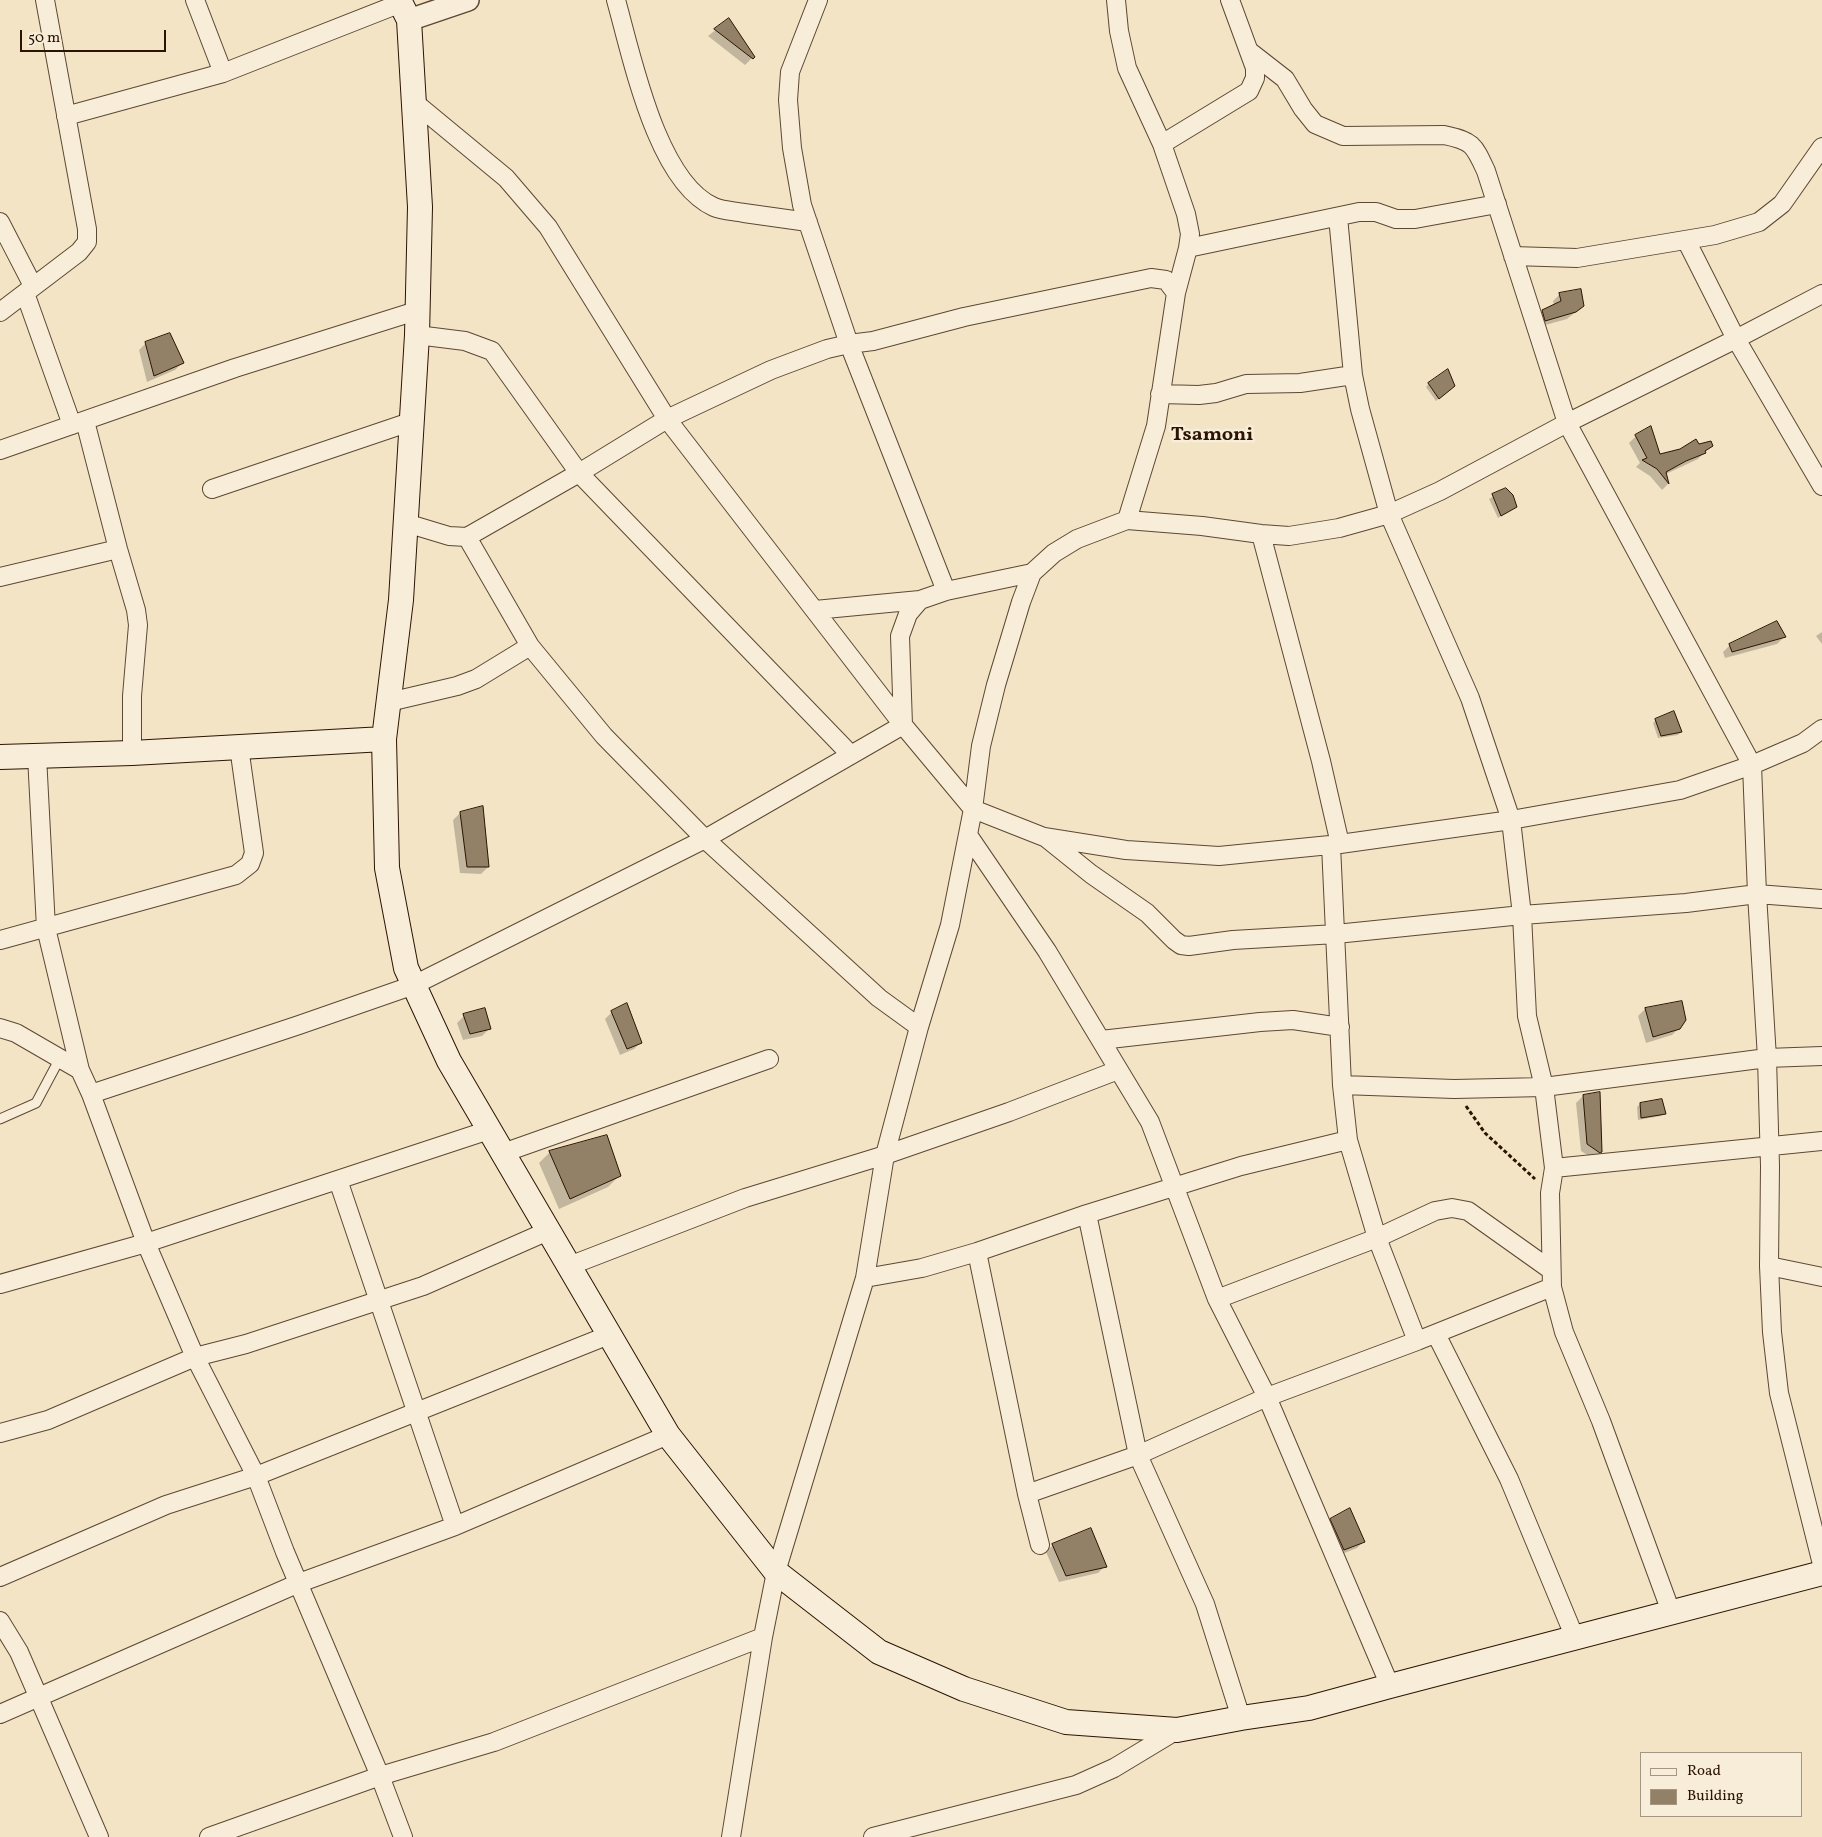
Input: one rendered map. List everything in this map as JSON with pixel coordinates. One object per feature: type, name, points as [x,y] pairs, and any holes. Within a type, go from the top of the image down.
[{"type":"main road","points":[[403,8],[414,102],[420,207],[416,311],[417,335],[401,600],[384,739],[387,868],[406,968],[449,1061],[668,1435],[776,1572],[879,1652],[964,1690],[1066,1722],[1177,1730],[1309,1708],[1822,1572]]},
{"type":"main road","points":[[0,757],[132,753],[384,739]]},
{"type":"street","points":[[0,312],[79,252],[87,242],[87,229],[45,0]]},
{"type":"street","points":[[195,0],[223,73]]},
{"type":"street","points":[[66,116],[223,73],[403,8],[468,0]]},
{"type":"street","points":[[616,0],[637,75],[659,142],[676,172],[700,200],[717,208],[808,222]]},
{"type":"street","points":[[818,0],[790,72],[788,100],[792,148],[802,205],[849,344],[946,591]]},
{"type":"street","points":[[1116,0],[1119,31],[1127,68],[1162,144],[1186,214],[1190,234],[1176,293],[1156,426],[1128,520]]},
{"type":"street","points":[[1162,144],[1249,91],[1255,78],[1255,68],[1230,0]]},
{"type":"street","points":[[1249,51],[1284,79],[1315,124],[1343,136],[1444,135],[1459,138],[1474,146],[1486,170],[1567,423],[1752,765],[1770,1146],[1769,1266],[1772,1332],[1779,1392],[1822,1564]]},
{"type":"street","points":[[414,102],[506,178],[548,227],[667,419],[903,725],[973,809],[1044,837],[1126,850],[1219,856],[1336,844],[1511,820],[1680,790],[1752,765],[1803,743],[1822,729]]},
{"type":"street","points":[[1513,256],[1577,258],[1714,235],[1759,222],[1782,204],[1822,147]]},
{"type":"street","points":[[1188,248],[1359,212],[1376,212],[1396,219],[1416,219],[1497,204]]},
{"type":"street","points":[[1338,217],[1353,375],[1360,409],[1389,514],[1470,698],[1511,820],[1522,915],[1527,1016],[1544,1087],[1554,1168],[1550,1193],[1551,1279],[1564,1332],[1601,1421],[1671,1612]]},
{"type":"street","points":[[0,222],[29,290],[78,423],[136,610],[138,625],[132,696],[132,753]]},
{"type":"street","points":[[1686,240],[1736,339],[1822,486]]},
{"type":"street","points":[[406,524],[449,536],[467,537],[579,473],[667,419],[771,370],[827,349],[873,341],[964,317],[1151,278],[1166,280],[1176,293]]},
{"type":"street","points":[[815,610],[920,600],[946,591],[1032,572],[1054,553],[1078,539],[1128,520],[1289,536],[1339,528],[1389,514],[1440,492],[1567,423],[1822,294]]},
{"type":"street","points":[[0,450],[235,368],[416,311]]},
{"type":"street","points":[[417,335],[465,341],[492,352],[579,473],[851,755]]},
{"type":"street","points":[[1160,394],[1199,396],[1246,384],[1300,382],[1353,375]]},
{"type":"street","points":[[212,489],[413,420]]},
{"type":"street","points":[[1261,534],[1321,761],[1336,844],[1336,934],[1342,1085],[1348,1140],[1377,1238],[1417,1341]]},
{"type":"street","points":[[467,537],[530,646],[604,736],[705,839],[879,998],[920,1027]]},
{"type":"street","points":[[0,577],[118,549]]},
{"type":"street","points":[[731,1837],[762,1637],[776,1572],[866,1278],[885,1155],[950,925],[973,809],[981,746],[996,685],[1032,572]]},
{"type":"street","points":[[903,725],[900,636],[908,614],[920,600]]},
{"type":"street","points":[[389,702],[457,686],[476,679],[530,646]]},
{"type":"street","points":[[91,1094],[414,985],[705,839],[903,725]]},
{"type":"street","points":[[0,940],[217,882],[236,875],[250,864],[254,854],[239,747]]},
{"type":"street","points":[[37,756],[46,928],[80,1070],[91,1094],[146,1243],[195,1357],[256,1476],[285,1552],[380,1776],[403,1837]]},
{"type":"street","points":[[968,835],[1047,951],[1150,1122],[1217,1299],[1267,1397],[1390,1686]]},
{"type":"street","points":[[1044,837],[1147,913],[1174,940],[1181,945],[1189,946],[1233,940],[1336,934],[1522,915],[1686,903],[1757,894],[1822,899]]},
{"type":"street","points":[[1101,1040],[1293,1020],[1340,1027]]},
{"type":"street","points":[[0,1028],[16,1032],[80,1070]]},
{"type":"street","points":[[1342,1085],[1454,1089],[1544,1087],[1766,1058],[1822,1056]]},
{"type":"street","points":[[503,1153],[769,1059]]},
{"type":"street","points":[[569,1266],[745,1198],[885,1155],[1009,1112],[1118,1070]]},
{"type":"street","points":[[0,1284],[146,1243],[489,1130]]},
{"type":"street","points":[[866,1278],[922,1268],[1241,1166],[1348,1140]]},
{"type":"street","points":[[1554,1168],[1822,1141]]},
{"type":"street","points":[[338,1180],[455,1526]]},
{"type":"street","points":[[1217,1299],[1377,1238],[1435,1211],[1452,1208],[1468,1211],[1551,1279]]},
{"type":"street","points":[[1087,1214],[1138,1455],[1205,1604],[1241,1718]]},
{"type":"street","points":[[0,1433],[48,1420],[195,1357],[246,1344],[423,1286],[548,1230]]},
{"type":"street","points":[[976,1252],[1027,1494],[1040,1545]]},
{"type":"street","points":[[1769,1266],[1822,1277]]},
{"type":"street","points":[[1027,1494],[1138,1455],[1267,1397],[1436,1334],[1551,1279]]},
{"type":"street","points":[[1436,1334],[1509,1479],[1575,1638]]},
{"type":"street","points":[[0,1577],[166,1505],[256,1476],[609,1335]]},
{"type":"street","points":[[0,1714],[299,1583],[455,1526],[668,1435]]},
{"type":"street","points":[[0,1621],[19,1652],[40,1697],[99,1837]]},
{"type":"street","points":[[209,1837],[380,1776],[494,1742],[762,1637]]},
{"type":"street","points":[[873,1837],[1076,1785],[1114,1768],[1177,1730]]},
{"type":"lane","points":[[0,1119],[36,1103],[60,1058]]},
{"type":"path","points":[[1454,1089],[1484,1133],[1550,1193]]},
{"type":"building","points":[[729,18],[755,57],[753,59],[714,29]]},
{"type":"building","points":[[1581,289],[1584,306],[1576,312],[1545,321],[1542,310],[1561,301],[1559,293]]},
{"type":"building","points":[[170,333],[184,363],[154,376],[145,342]]},
{"type":"building","points":[[1448,369],[1455,386],[1439,399],[1428,383]]},
{"type":"building","points":[[1651,426],[1660,454],[1680,449],[1696,439],[1699,444],[1711,441],[1713,446],[1705,451],[1706,453],[1666,472],[1669,484],[1657,469],[1642,460],[1647,458],[1635,435]]},
{"type":"building","points":[[1506,488],[1513,495],[1517,507],[1501,516],[1492,494]]},
{"type":"building","points":[[1777,621],[1786,637],[1732,652],[1729,644]]},
{"type":"building","points":[[1674,711],[1682,732],[1661,736],[1655,719]]},
{"type":"building","points":[[483,806],[489,867],[467,867],[460,812]]},
{"type":"building","points":[[1682,1001],[1686,1020],[1680,1029],[1653,1037],[1645,1008]]},
{"type":"building","points":[[627,1003],[642,1043],[627,1049],[611,1011]]},
{"type":"building","points":[[485,1008],[491,1029],[470,1034],[463,1014]]},
{"type":"building","points":[[1600,1092],[1602,1152],[1600,1153],[1587,1144],[1583,1095]]},
{"type":"building","points":[[1662,1099],[1666,1114],[1641,1118],[1640,1103]]},
{"type":"building","points":[[607,1135],[621,1176],[570,1199],[549,1151]]},
{"type":"building","points":[[1350,1508],[1365,1542],[1344,1550],[1330,1519]]},
{"type":"building","points":[[1091,1528],[1107,1567],[1066,1576],[1052,1544]]},
{"type":"district","name":"Tsamoni","points":[[1212,436]]}]
